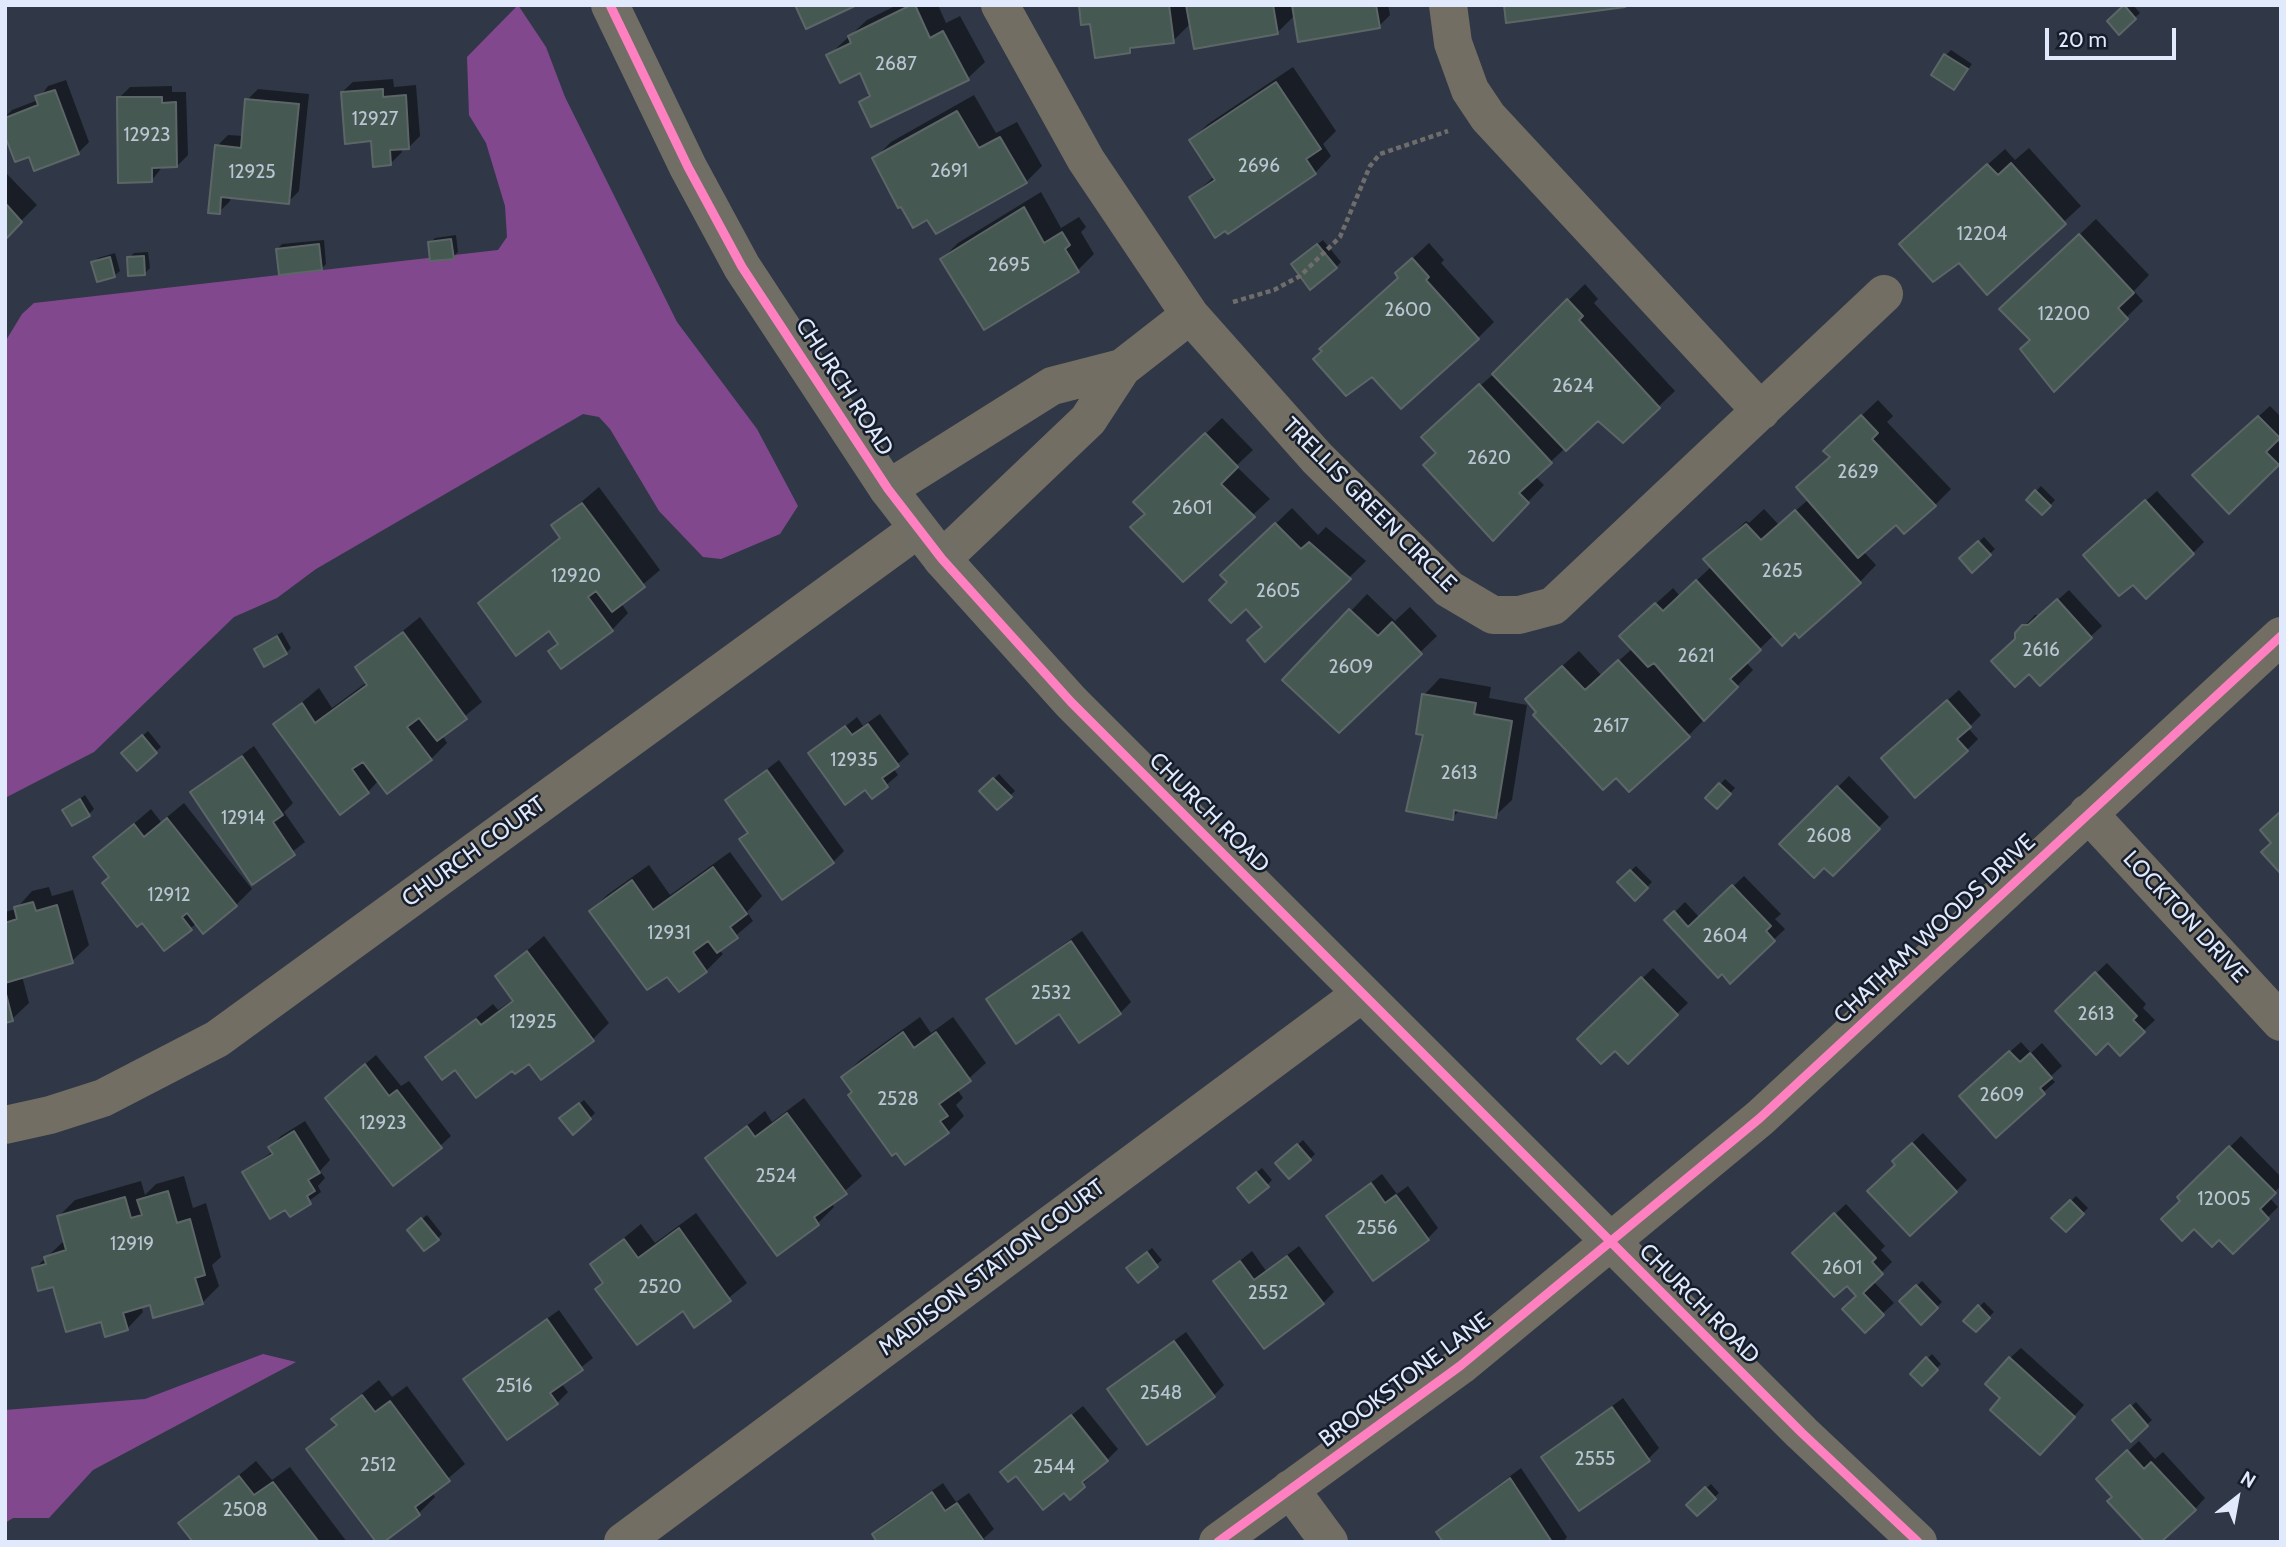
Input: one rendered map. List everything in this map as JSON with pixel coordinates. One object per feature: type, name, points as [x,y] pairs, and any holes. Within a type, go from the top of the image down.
[{"type":"main road","name":"CHURCH ROAD","points":[[610,5],[688,167],[742,267],[888,489],[942,559],[1071,702],[1610,1243],[1802,1433],[1918,1542]]},
{"type":"street","name":"TRELLIS GREEN CIRCLE","points":[[1000,5],[1086,160],[1191,315],[1317,458],[1420,561],[1449,589],[1493,615],[1520,615],[1553,606],[1884,294]]},
{"type":"street","points":[[1448,5],[1453,43],[1470,90],[1488,117],[1761,411]]},
{"type":"street","points":[[942,559],[1088,420],[1122,368],[1191,315]]},
{"type":"street","points":[[888,489],[1052,386],[1122,368]]},
{"type":"street","name":"CHURCH COURT","points":[[5,1125],[50,1115],[103,1098],[217,1039],[918,529]]},
{"type":"street","name":"CHATHAM WOODS DRIVE","points":[[1610,1243],[1760,1118],[2281,636]]},
{"type":"street","name":"LOCKTON DRIVE","points":[[2088,813],[2281,1022]]},
{"type":"street","name":"MADISON STATION COURT","points":[[623,1542],[1361,994]]},
{"type":"street","name":"BROOKSTONE LANE","points":[[1218,1542],[1460,1366],[1610,1243]]},
{"type":"street","points":[[1290,1489],[1329,1542]]},
{"type":"path","points":[[1191,315],[1274,290],[1300,276],[1340,237],[1370,166],[1380,154],[1488,117]]},
{"type":"shaded area","points":[[518,5],[546,47],[565,97],[677,322],[757,429],[798,506],[780,534],[721,559],[703,557],[659,511],[610,429],[599,417],[583,414],[316,569],[277,598],[234,617],[94,752],[5,798],[5,342],[22,314],[34,303],[498,250],[507,237],[505,206],[486,143],[469,115],[467,57]]},
{"type":"shaded area","points":[[263,1354],[296,1362],[93,1470],[49,1518],[13,1518],[5,1523],[5,1410],[145,1399]]},
{"type":"building","points":[[795,5],[857,5],[806,29]]},
{"type":"building","points":[[915,5],[930,38],[943,31],[969,80],[871,127],[859,102],[870,96],[860,73],[840,83],[826,55],[851,43],[848,36]]},
{"type":"building","points":[[1079,5],[1169,5],[1174,43],[1130,48],[1130,53],[1095,58],[1090,24],[1081,25]]},
{"type":"building","points":[[1186,5],[1273,5],[1278,34],[1194,49]]},
{"type":"building","points":[[1292,5],[1376,5],[1380,28],[1298,42]]},
{"type":"building","points":[[1504,5],[1625,5],[1625,7],[1506,23]]},
{"type":"building","points":[[2124,5],[2136,19],[2119,35],[2107,21]]},
{"type":"building","points":[[1944,54],[1968,69],[1954,90],[1931,75]]},
{"type":"building","points":[[1276,82],[1321,149],[1306,159],[1316,174],[1228,234],[1225,231],[1215,238],[1189,197],[1215,180],[1189,140]]},
{"type":"building","points":[[383,89],[383,97],[406,95],[409,149],[390,150],[391,165],[373,167],[371,141],[345,144],[341,92]]},
{"type":"building","points":[[55,90],[79,154],[34,171],[29,157],[15,162],[5,136],[5,118],[38,105],[35,96]]},
{"type":"building","points":[[117,97],[162,97],[162,103],[176,102],[177,167],[152,168],[152,182],[118,183]]},
{"type":"building","points":[[245,99],[299,104],[289,204],[221,197],[220,214],[208,213],[215,145],[241,148]]},
{"type":"building","points":[[957,111],[979,148],[1000,137],[1027,183],[936,234],[927,220],[913,228],[901,207],[898,208],[872,158]]},
{"type":"building","points":[[2011,163],[2066,224],[1987,295],[1959,263],[1933,282],[1899,244],[1987,164],[1998,175]]},
{"type":"building","points":[[5,203],[22,222],[5,240]]},
{"type":"building","points":[[1024,207],[1044,243],[1062,232],[1070,245],[1065,249],[1079,272],[984,330],[940,259]]},
{"type":"building","points":[[2079,234],[2134,293],[2118,308],[2128,319],[2054,392],[2020,349],[2030,340],[1999,309]]},
{"type":"building","points":[[451,239],[454,259],[430,261],[428,242]]},
{"type":"building","points":[[319,244],[322,270],[279,275],[276,249]]},
{"type":"building","points":[[1317,244],[1337,268],[1310,290],[1291,264]]},
{"type":"building","points":[[144,256],[145,275],[128,276],[127,257]]},
{"type":"building","points":[[110,257],[115,277],[97,282],[91,262]]},
{"type":"building","points":[[1412,258],[1429,277],[1426,280],[1479,339],[1401,409],[1372,377],[1346,396],[1313,359],[1322,351],[1319,349],[1398,278],[1395,273]]},
{"type":"building","points":[[1567,299],[1583,316],[1579,320],[1660,408],[1623,443],[1598,421],[1566,451],[1492,374]]},
{"type":"building","points":[[1479,384],[1552,463],[1519,493],[1529,503],[1493,541],[1423,465],[1436,453],[1421,437]]},
{"type":"building","points":[[1861,415],[1878,433],[1872,439],[1936,506],[1904,534],[1896,525],[1858,558],[1796,487],[1830,457],[1823,451]]},
{"type":"building","points":[[2258,416],[2280,438],[2266,452],[2279,465],[2229,514],[2192,475]]},
{"type":"building","points":[[1205,433],[1238,467],[1221,484],[1255,517],[1183,582],[1130,527],[1145,514],[1133,502]]},
{"type":"building","points":[[2035,490],[2051,506],[2042,515],[2026,500]]},
{"type":"building","points":[[2145,500],[2194,554],[2146,599],[2133,585],[2119,596],[2083,555]]},
{"type":"building","points":[[582,503],[645,587],[612,612],[596,591],[588,597],[613,631],[561,669],[548,651],[558,644],[549,631],[516,656],[478,603],[560,538],[551,525]]},
{"type":"building","points":[[1795,510],[1861,583],[1799,638],[1795,633],[1782,646],[1703,559],[1746,524],[1761,540]]},
{"type":"building","points":[[1275,523],[1301,549],[1309,542],[1351,579],[1265,662],[1247,640],[1262,627],[1246,609],[1231,623],[1209,600],[1227,582],[1220,575]]},
{"type":"building","points":[[1978,541],[1991,555],[1972,573],[1959,558]]},
{"type":"building","points":[[1696,580],[1761,650],[1730,679],[1738,687],[1704,721],[1654,663],[1648,667],[1619,636],[1655,603],[1663,611]]},
{"type":"building","points":[[2057,599],[2092,638],[2040,686],[2029,674],[2015,687],[1991,661],[2015,639],[2015,633],[2022,625],[2028,625]]},
{"type":"building","points":[[1349,609],[1378,636],[1392,622],[1422,654],[1339,733],[1282,680]]},
{"type":"building","points":[[403,632],[467,719],[437,741],[419,718],[407,727],[432,760],[387,794],[363,762],[352,769],[369,793],[340,815],[273,724],[302,703],[315,723],[367,685],[355,667]]},
{"type":"building","points":[[277,636],[287,654],[264,667],[254,649]]},
{"type":"building","points":[[1618,660],[1690,737],[1629,792],[1616,778],[1603,790],[1533,715],[1536,712],[1525,699],[1562,666],[1585,690]]},
{"type":"building","points":[[1422,694],[1476,703],[1474,714],[1512,721],[1496,818],[1454,810],[1453,820],[1406,811],[1423,735],[1416,734]]},
{"type":"building","points":[[1947,700],[1971,727],[1957,739],[1968,751],[1915,798],[1881,758]]},
{"type":"building","points":[[868,724],[899,766],[882,778],[888,787],[872,799],[865,790],[845,805],[808,753],[845,726],[852,735]]},
{"type":"building","points":[[142,735],[157,753],[137,771],[121,753]]},
{"type":"building","points":[[242,756],[283,815],[273,822],[295,855],[252,885],[190,792]]},
{"type":"building","points":[[767,770],[834,863],[782,900],[739,839],[748,833],[725,800]]},
{"type":"building","points":[[993,778],[1012,797],[997,810],[979,791]]},
{"type":"building","points":[[1719,783],[1731,794],[1717,809],[1705,798]]},
{"type":"building","points":[[1837,786],[1880,829],[1833,876],[1824,868],[1814,878],[1779,844]]},
{"type":"building","points":[[80,799],[90,816],[72,826],[62,810]]},
{"type":"building","points":[[2281,811],[2281,874],[2261,852],[2271,843],[2260,830]]},
{"type":"building","points":[[167,818],[237,906],[203,934],[187,913],[182,917],[192,930],[164,951],[142,923],[137,927],[102,883],[109,877],[93,857],[134,824],[144,837]]},
{"type":"building","points":[[713,867],[747,914],[730,927],[738,938],[717,953],[708,941],[693,952],[707,972],[679,992],[667,977],[647,990],[589,911],[632,880],[653,910]]},
{"type":"building","points":[[1630,870],[1648,888],[1635,901],[1617,882]]},
{"type":"building","points":[[1732,885],[1771,926],[1766,931],[1775,941],[1730,984],[1722,974],[1718,978],[1664,920],[1674,911],[1688,927]]},
{"type":"building","points":[[33,902],[36,911],[57,905],[73,963],[5,983],[5,923],[17,919],[14,907]]},
{"type":"building","points":[[1071,941],[1121,1014],[1079,1043],[1059,1014],[1016,1044],[986,999]]},
{"type":"building","points":[[527,951],[594,1041],[541,1080],[529,1064],[515,1074],[512,1071],[476,1098],[455,1070],[442,1080],[425,1057],[476,1019],[481,1025],[513,1001],[495,976]]},
{"type":"building","points":[[2095,972],[2137,1016],[2133,1020],[2145,1032],[2120,1056],[2108,1043],[2096,1055],[2055,1011]]},
{"type":"building","points":[[1641,977],[1678,1015],[1628,1064],[1615,1051],[1601,1064],[1577,1039]]},
{"type":"building","points":[[5,990],[13,1021],[5,1023]]},
{"type":"building","points":[[903,1032],[914,1048],[936,1032],[971,1081],[939,1104],[948,1116],[940,1121],[949,1133],[905,1165],[896,1153],[892,1156],[848,1095],[852,1092],[841,1077]]},
{"type":"building","points":[[2009,1051],[2020,1062],[2030,1053],[2052,1078],[2040,1088],[2045,1094],[1996,1138],[1959,1096]]},
{"type":"building","points":[[365,1064],[389,1096],[397,1090],[442,1148],[393,1186],[325,1098]]},
{"type":"building","points":[[579,1103],[591,1119],[573,1135],[559,1118]]},
{"type":"building","points":[[787,1113],[847,1194],[814,1217],[819,1225],[777,1256],[705,1158],[747,1126],[755,1137]]},
{"type":"building","points":[[294,1131],[320,1173],[308,1180],[315,1191],[307,1196],[311,1204],[290,1217],[285,1210],[270,1219],[242,1172],[273,1154],[268,1147]]},
{"type":"building","points":[[1912,1143],[1957,1192],[1910,1236],[1867,1191],[1895,1165],[1892,1161]]},
{"type":"building","points":[[1297,1144],[1311,1160],[1289,1179],[1275,1163]]},
{"type":"building","points":[[2229,1146],[2276,1193],[2260,1209],[2269,1219],[2233,1254],[2219,1240],[2212,1247],[2194,1229],[2182,1241],[2161,1219],[2180,1201],[2177,1197]]},
{"type":"building","points":[[1256,1172],[1269,1187],[1249,1203],[1237,1188]]},
{"type":"building","points":[[1371,1183],[1385,1203],[1396,1195],[1429,1240],[1373,1281],[1326,1216]]},
{"type":"building","points":[[168,1191],[177,1223],[190,1219],[205,1275],[195,1278],[203,1304],[153,1318],[150,1305],[123,1313],[128,1330],[105,1337],[101,1322],[66,1332],[53,1287],[38,1291],[32,1268],[46,1264],[44,1257],[66,1250],[57,1216],[125,1197],[131,1218],[142,1215],[137,1200]]},
{"type":"building","points":[[2070,1200],[2084,1214],[2066,1232],[2051,1218]]},
{"type":"building","points":[[1834,1213],[1876,1258],[1872,1262],[1883,1274],[1863,1293],[1884,1315],[1865,1333],[1842,1309],[1856,1296],[1847,1286],[1834,1297],[1792,1253]]},
{"type":"building","points":[[421,1218],[439,1240],[424,1251],[407,1230]]},
{"type":"building","points":[[679,1228],[731,1301],[694,1328],[683,1311],[637,1345],[595,1289],[603,1283],[590,1264],[624,1239],[638,1258]]},
{"type":"building","points":[[1147,1252],[1158,1267],[1138,1283],[1126,1268]]},
{"type":"building","points":[[1287,1256],[1324,1304],[1264,1349],[1213,1281],[1240,1261],[1254,1280]]},
{"type":"building","points":[[1916,1285],[1938,1308],[1921,1325],[1899,1301]]},
{"type":"building","points":[[1978,1305],[1990,1318],[1976,1332],[1963,1321]]},
{"type":"building","points":[[547,1319],[583,1370],[550,1393],[558,1404],[507,1440],[463,1379]]},
{"type":"building","points":[[1174,1341],[1215,1397],[1147,1445],[1107,1389]]},
{"type":"building","points":[[1926,1357],[1938,1370],[1922,1386],[1910,1374]]},
{"type":"building","points":[[2009,1357],[2075,1417],[2040,1455],[1990,1410],[2000,1398],[1985,1384]]},
{"type":"building","points":[[362,1395],[375,1412],[390,1401],[450,1481],[415,1507],[420,1515],[384,1542],[376,1542],[306,1449],[337,1425],[331,1419]]},
{"type":"building","points":[[2130,1405],[2148,1426],[2131,1442],[2112,1420]]},
{"type":"building","points":[[1612,1407],[1650,1461],[1579,1511],[1541,1457]]},
{"type":"building","points":[[1071,1415],[1108,1461],[1082,1482],[1085,1487],[1070,1500],[1064,1493],[1043,1510],[1016,1476],[1008,1482],[1000,1472]]},
{"type":"building","points":[[2127,1450],[2144,1469],[2151,1462],[2196,1510],[2161,1542],[2145,1542],[2107,1501],[2112,1497],[2096,1479]]},
{"type":"building","points":[[239,1476],[254,1495],[273,1482],[319,1542],[193,1542],[178,1523]]},
{"type":"building","points":[[1510,1478],[1552,1542],[1443,1542],[1436,1532]]},
{"type":"building","points":[[1705,1487],[1716,1499],[1697,1516],[1686,1505]]},
{"type":"building","points":[[932,1492],[945,1511],[957,1503],[984,1541],[877,1542],[872,1534]]},
{"type":"cycle path","points":[[610,5],[688,167],[742,267],[888,489],[942,559],[1071,702],[1802,1433],[1918,1542]]},
{"type":"cycle path","points":[[1218,1542],[1460,1366],[1760,1118],[2281,636]]}]
